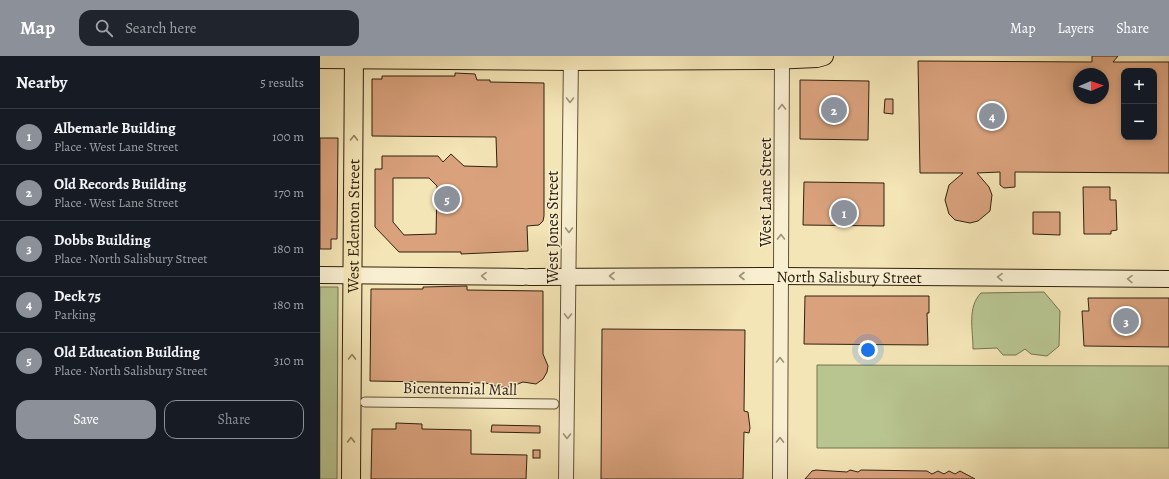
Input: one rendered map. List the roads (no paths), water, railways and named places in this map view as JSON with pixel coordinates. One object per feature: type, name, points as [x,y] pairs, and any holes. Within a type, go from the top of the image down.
[{"type":"main road","points":[[320,59],[782,58],[824,56]]},
{"type":"main road","name":"West Edenton Street","points":[[351,479],[358,399],[352,275],[354,58]]},
{"type":"main road","name":"North Salisbury Street","points":[[320,275],[1169,279]]},
{"type":"street","name":"West Jones Street","points":[[566,479],[570,58]]},
{"type":"street","name":"West Lane Street","points":[[780,479],[782,58]]},
{"type":"street","name":"Bicentennial Mall","points":[[358,399],[554,404]]},
{"type":"place","name":"Old Records Building","points":[[834,110]]},
{"type":"place","name":"Deck 75","points":[[992,116]]},
{"type":"place","name":"Old Education Building","points":[[447,199]]},
{"type":"place","name":"Albemarle Building","points":[[844,213]]},
{"type":"place","name":"Dobbs Building","points":[[1126,321]]}]
